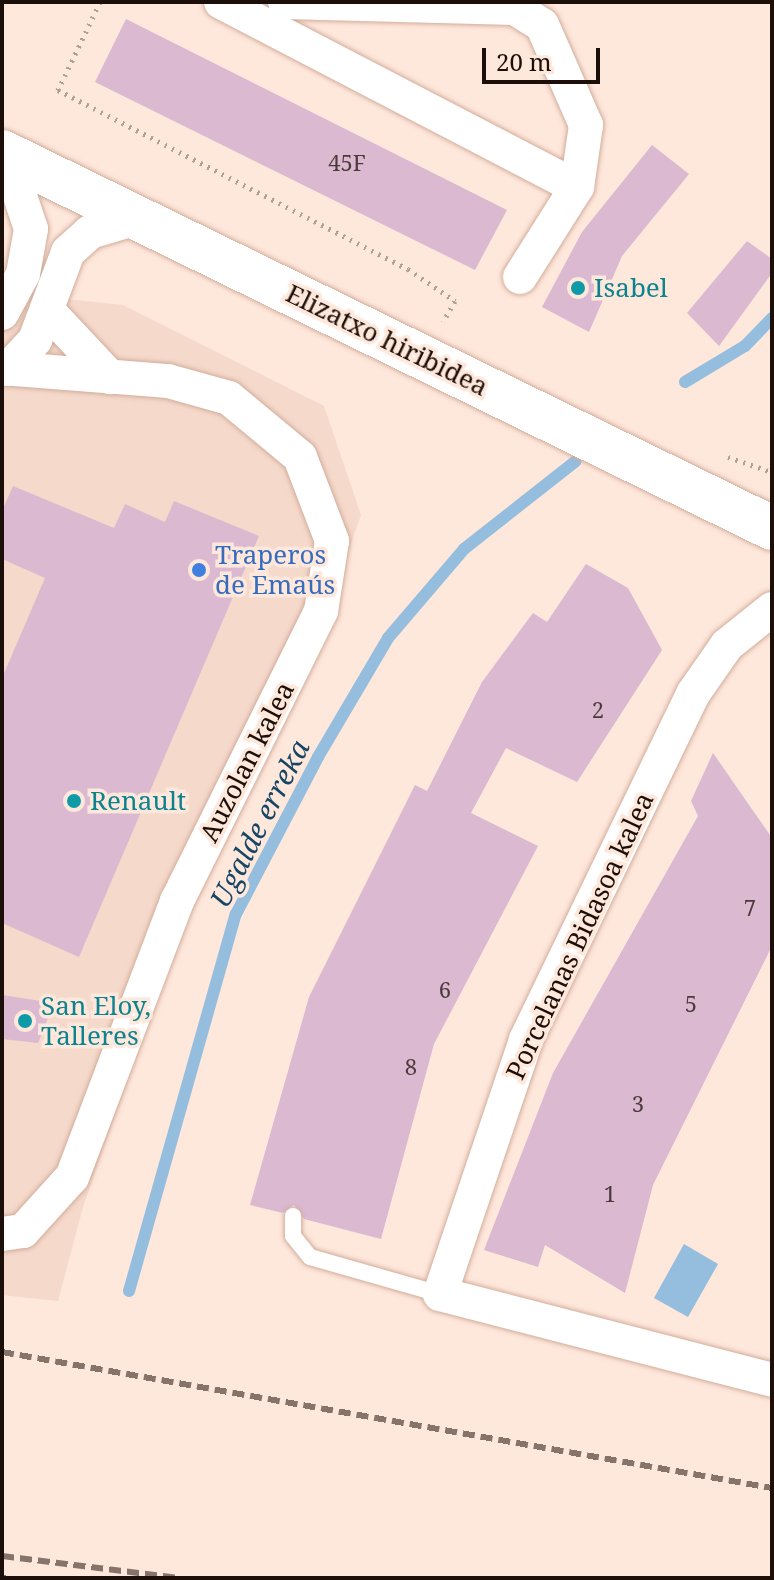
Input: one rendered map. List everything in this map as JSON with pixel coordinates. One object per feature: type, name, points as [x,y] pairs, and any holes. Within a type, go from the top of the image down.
[{"type":"main road","name":"Elizatxo hiribidea","points":[[3,145],[137,218],[772,528]]},
{"type":"main road","name":"Elizatxo hiribidea","points":[[3,145],[772,502]]},
{"type":"street","points":[[221,2],[577,187]]},
{"type":"street","points":[[285,2],[515,8],[542,25],[586,125],[577,187],[520,277]]},
{"type":"street","points":[[2,313],[23,274],[31,229],[3,145]]},
{"type":"street","name":"Auzolan kalea","points":[[4,367],[23,358],[48,311],[68,252],[90,232],[137,218]]},
{"type":"street","points":[[48,311],[110,377]]},
{"type":"street","name":"Auzolan kalea","points":[[2,1234],[23,1231],[72,1177],[177,901],[309,642],[331,578],[326,511],[280,434],[229,398],[199,387],[4,367]]},
{"type":"street","name":"Porcelanas Bidasoa kalea","points":[[440,1294],[526,1040],[693,694],[727,645],[772,609]]},
{"type":"street","points":[[440,1294],[772,1380]]},
{"type":"lane","points":[[293,1216],[297,1248],[310,1257],[440,1294]]},
{"type":"path","points":[[100,2],[58,90],[408,269],[455,301],[443,323]]},
{"type":"shaded area","points":[[56,298],[123,305],[324,406],[361,515],[315,646],[185,917],[83,1207],[58,1301],[2,1295],[2,314]]},
{"type":"water","points":[[684,1244],[718,1264],[688,1317],[654,1298]]},
{"type":"building","points":[[126,19],[507,210],[475,270],[95,82]]},
{"type":"building","points":[[652,145],[689,174],[622,256],[589,332],[542,307],[582,232]]},
{"type":"building","points":[[747,241],[772,259],[772,273],[719,346],[687,313]]},
{"type":"building","name":"Renault","points":[[13,486],[114,528],[125,504],[165,522],[174,501],[259,536],[79,957],[2,923],[2,678],[45,578],[2,559],[2,511]]},
{"type":"building","points":[[586,564],[628,588],[662,650],[577,782],[506,748],[471,813],[538,846],[434,1044],[381,1239],[304,1219],[294,1205],[283,1213],[250,1205],[309,997],[415,785],[427,791],[482,682],[533,613],[547,622]]},
{"type":"building","points":[[713,753],[772,838],[772,946],[653,1185],[625,1293],[545,1245],[538,1267],[484,1250],[553,1073],[698,816],[691,801]]},
{"type":"building","name":"San Eloy, Talleres","points":[[2,995],[54,1003],[38,1043],[2,1039]]},
{"type":"waterway","name":"Ugalde erreka","points":[[685,382],[745,346],[772,318]]},
{"type":"waterway","name":"Ugalde erreka","points":[[129,1291],[236,914],[318,757],[388,638],[464,549],[576,461]]},
{"type":"railway","points":[[2,1352],[772,1488]]},
{"type":"railway","points":[[2,1556],[179,1578]]},
{"type":"place","name":"Isabel","points":[[578,288]]},
{"type":"place","name":"Traperos de Emaús","points":[[199,570]]},
{"type":"place","name":"Renault","points":[[74,801]]},
{"type":"place","name":"San Eloy, Talleres","points":[[25,1021]]}]
